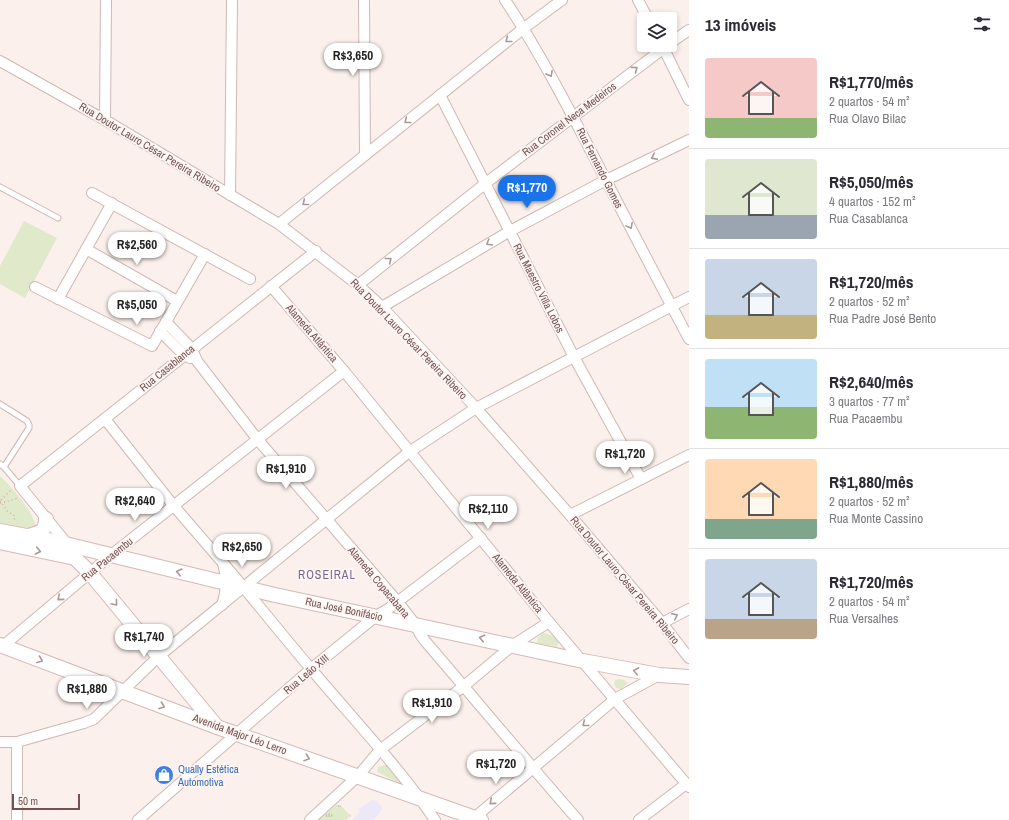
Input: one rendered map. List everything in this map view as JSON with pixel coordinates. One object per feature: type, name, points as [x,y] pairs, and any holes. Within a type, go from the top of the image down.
[{"type":"street","points":[[105,120],[106,0]]},
{"type":"street","points":[[230,195],[232,0]]},
{"type":"street","points":[[364,0],[365,155]]},
{"type":"street","name":"Rua Fernando Gomes","points":[[505,0],[524,28],[573,115],[689,339]]},
{"type":"street","points":[[279,224],[524,28],[562,0]]},
{"type":"street","points":[[638,0],[644,12]]},
{"type":"street","name":"Rua Coronel Neca Medeiros","points":[[677,38],[689,30]]},
{"type":"street","name":"Rua Coronel Neca Medeiros","points":[[358,285],[573,115],[657,52]]},
{"type":"street","points":[[669,52],[689,100]]},
{"type":"street","name":"Rua Doutor Lauro César Pereira Ribeiro","points":[[0,61],[105,120],[279,224],[316,251],[358,285],[382,307],[476,408],[570,515],[662,623],[689,658]]},
{"type":"street","name":"Rua Maestro Villa Lobos","points":[[440,95],[574,357],[641,479]]},
{"type":"street","points":[[382,307],[510,231],[606,180],[689,140]]},
{"type":"street","points":[[92,193],[250,279]]},
{"type":"street","points":[[58,299],[112,203]]},
{"type":"street","points":[[86,249],[177,301]]},
{"type":"street","name":"Rua Casablanca","points":[[17,487],[316,251]]},
{"type":"street","points":[[35,287],[152,346],[204,254]]},
{"type":"street","name":"Alameda Atlântica","points":[[271,286],[344,371],[480,538],[688,786]]},
{"type":"street","points":[[0,742],[17,742],[84,724],[94,719],[159,656],[409,452],[476,408],[689,297]]},
{"type":"street","points":[[163,326],[188,352]]},
{"type":"street","name":"Alameda Copacabana","points":[[188,352],[197,361],[258,440],[397,601],[415,624],[425,641],[578,820]]},
{"type":"street","name":"Rua Pacaembu","points":[[2,646],[110,556],[344,371]]},
{"type":"street","points":[[104,419],[174,505],[380,750],[421,800],[435,820]]},
{"type":"street","points":[[570,515],[689,455]]},
{"type":"street","points":[[17,487],[68,545]]},
{"type":"street","points":[[28,536],[44,530],[46,526],[46,519]]},
{"type":"street","name":"Rua José Bonifácio","points":[[7,529],[28,536],[244,587],[583,661],[659,675],[689,677]]},
{"type":"street","name":"Rua Leão XIII","points":[[138,820],[150,816],[236,733],[311,669],[376,616],[388,609],[480,538]]},
{"type":"street","points":[[0,542],[75,558],[90,573],[217,727]]},
{"type":"street","points":[[222,605],[227,583],[226,571],[223,563]]},
{"type":"street","points":[[662,623],[689,610]]},
{"type":"street","points":[[310,820],[358,776],[380,750],[464,686],[513,645],[550,622]]},
{"type":"street","name":"Avenida Major Léo Lerro","points":[[2,646],[217,727],[477,819]]},
{"type":"street","points":[[477,819],[532,768],[615,699],[659,675]]},
{"type":"street","points":[[17,742],[17,820]]},
{"type":"street","points":[[639,820],[688,786]]},
{"type":"lane","points":[[0,187],[58,218]]},
{"type":"lane","points":[[0,404],[27,421],[29,425],[29,428],[2,466],[17,487]]},
{"type":"path","points":[[1,501],[17,487]]},
{"type":"path","points":[[1,501],[6,502],[20,497]]},
{"type":"path","points":[[1,501],[8,512],[15,516],[7,529]]},
{"type":"shaded area","points":[[372,800],[377,801],[382,807],[381,811],[374,820],[352,820],[360,812],[358,809]]},
{"type":"green space","points":[[24,221],[57,238],[25,298],[0,284],[0,266]]},
{"type":"green space","points":[[0,476],[16,492],[25,505],[33,518],[36,525],[35,528],[29,530],[0,523]]},
{"type":"green space","points":[[543,633],[552,636],[559,641],[557,647],[538,643],[537,639]]},
{"type":"green space","points":[[615,680],[624,680],[628,683],[621,689],[616,688],[614,684]]},
{"type":"green space","points":[[386,765],[403,785],[377,772],[378,767]]},
{"type":"green space","points":[[336,805],[340,805],[351,816],[346,820],[318,820]]},
{"type":"place","name":"Qually Estética Automotiva","points":[[164,775]]},
{"type":"district","name":"ROSEIRAL","points":[[327,575]]}]
